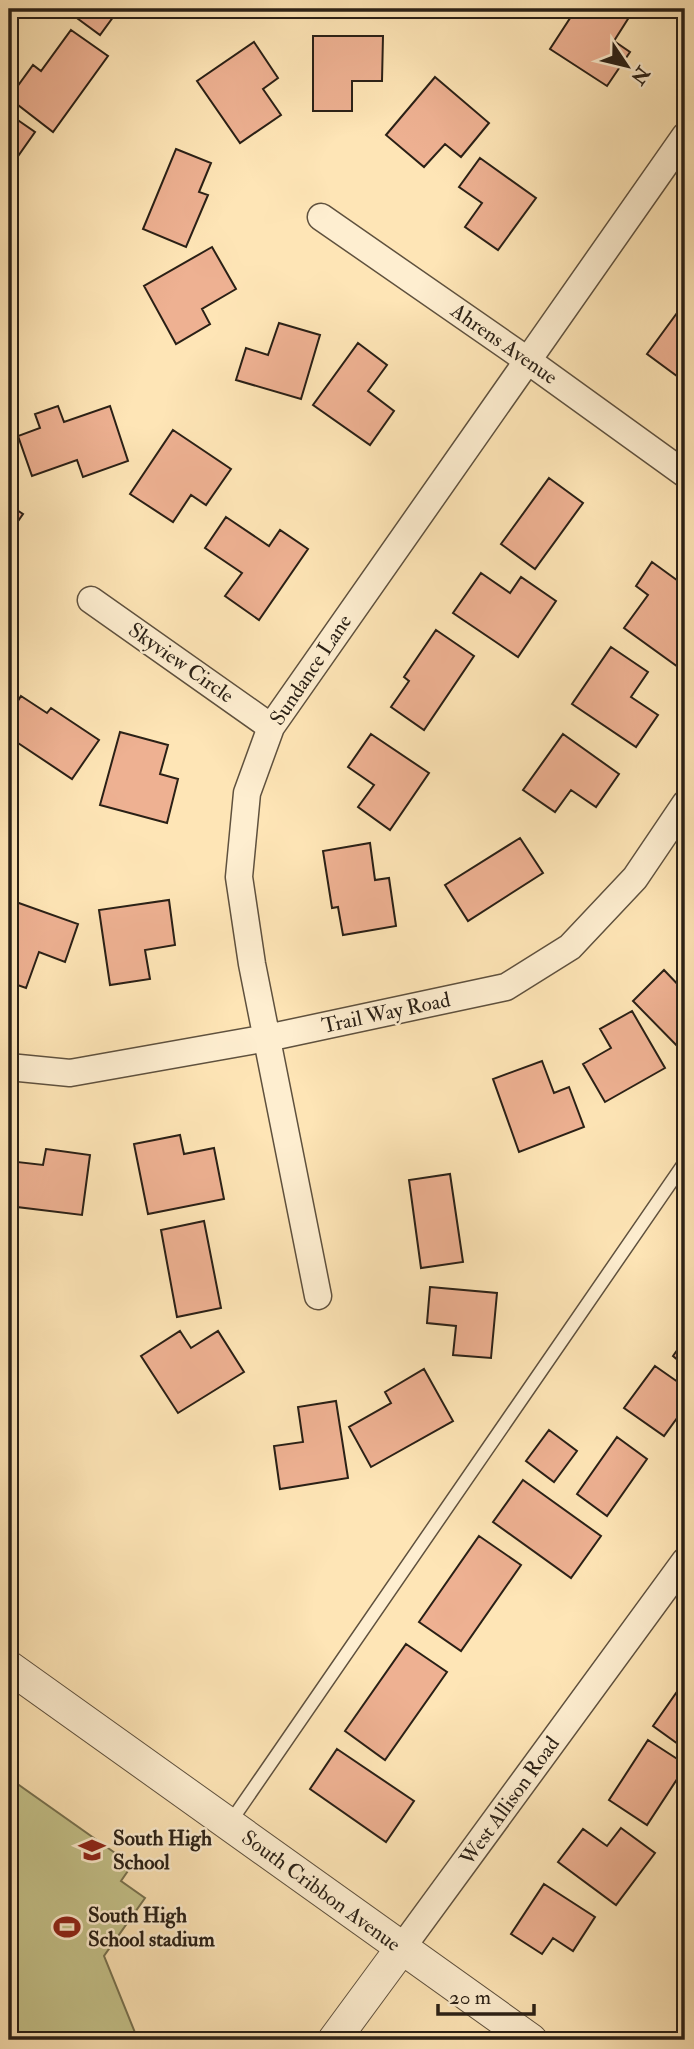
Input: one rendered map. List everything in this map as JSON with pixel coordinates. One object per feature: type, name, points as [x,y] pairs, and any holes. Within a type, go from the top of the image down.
[{"type":"street","name":"Sundance Lane","points":[[318,1296],[252,964],[239,877],[247,793],[271,727],[685,136]]},
{"type":"street","name":"Ahrens Avenue","points":[[321,217],[685,474]]},
{"type":"street","name":"Skyview Circle","points":[[91,600],[271,727]]},
{"type":"street","name":"Trail Way Road","points":[[9,1067],[70,1073],[267,1038],[506,987],[570,947],[635,878],[685,804]]},
{"type":"street","name":"West Allison Road","points":[[334,2040],[685,1561]]},
{"type":"street","name":"South Cribbon Avenue","points":[[9,1667],[531,2040]]},
{"type":"lane","points":[[229,1824],[685,1162]]},
{"type":"shaded area","name":"South High School stadium","points":[[9,1778],[132,1865],[121,1881],[145,1898],[104,1956],[138,2040],[9,2040]]},
{"type":"building","points":[[72,9],[119,9],[100,35],[70,13]]},
{"type":"building","points":[[576,9],[633,11],[614,41],[630,52],[607,86],[550,49]]},
{"type":"building","points":[[71,30],[108,56],[53,132],[9,98],[33,65],[41,71]]},
{"type":"building","points":[[313,36],[383,36],[382,81],[352,81],[352,111],[313,111]]},
{"type":"building","points":[[254,42],[278,78],[263,89],[281,115],[240,143],[197,81]]},
{"type":"building","points":[[435,77],[489,123],[461,157],[445,144],[424,167],[386,135]]},
{"type":"building","points":[[9,114],[35,132],[9,169]]},
{"type":"building","points":[[176,149],[211,163],[199,192],[208,195],[186,247],[143,229]]},
{"type":"building","points":[[480,158],[536,198],[498,250],[465,227],[482,203],[459,187]]},
{"type":"building","points":[[212,247],[236,289],[202,309],[210,324],[176,344],[144,286]]},
{"type":"building","points":[[685,302],[685,382],[647,354]]},
{"type":"building","points":[[279,323],[320,335],[301,399],[236,380],[246,348],[268,355]]},
{"type":"building","points":[[358,343],[387,365],[368,391],[394,411],[370,445],[313,405]]},
{"type":"building","points":[[58,406],[64,422],[110,406],[128,461],[83,477],[77,460],[32,476],[18,436],[40,428],[35,414]]},
{"type":"building","points":[[173,430],[231,469],[206,505],[191,495],[173,522],[130,494]]},
{"type":"building","points":[[549,478],[583,503],[535,569],[501,544]]},
{"type":"building","points":[[9,505],[23,514],[9,534]]},
{"type":"building","points":[[226,517],[269,546],[280,530],[308,549],[259,620],[225,596],[242,573],[205,548]]},
{"type":"building","points":[[652,562],[685,586],[685,617],[681,623],[685,626],[685,672],[624,628],[648,595],[636,586]]},
{"type":"building","points":[[481,573],[510,593],[521,577],[556,601],[518,657],[453,613]]},
{"type":"building","points":[[436,630],[474,656],[424,730],[391,707],[409,681],[404,677]]},
{"type":"building","points":[[611,647],[648,672],[631,697],[658,715],[636,747],[572,704]]},
{"type":"building","points":[[21,696],[47,713],[51,708],[99,740],[72,779],[9,737],[9,715]]},
{"type":"building","points":[[120,732],[168,745],[160,774],[178,779],[167,823],[100,805]]},
{"type":"building","points":[[371,734],[429,773],[390,830],[358,807],[374,785],[348,767]]},
{"type":"building","points":[[563,734],[619,774],[596,807],[571,790],[555,812],[523,790]]},
{"type":"building","points":[[520,838],[543,873],[468,921],[445,885]]},
{"type":"building","points":[[370,843],[375,880],[389,878],[396,926],[343,935],[338,907],[332,908],[323,851]]},
{"type":"building","points":[[169,900],[175,945],[145,950],[150,979],[110,985],[99,910]]},
{"type":"building","points":[[16,902],[78,924],[65,962],[39,952],[26,988],[9,982],[9,920]]},
{"type":"building","points":[[664,970],[685,992],[685,1054],[633,1001]]},
{"type":"building","points":[[632,1011],[665,1068],[605,1102],[583,1064],[611,1048],[600,1029]]},
{"type":"building","points":[[542,1061],[554,1093],[569,1087],[584,1127],[519,1152],[493,1079]]},
{"type":"building","points":[[180,1135],[184,1154],[214,1148],[224,1199],[148,1214],[134,1144]]},
{"type":"building","points":[[46,1149],[90,1155],[82,1215],[9,1206],[9,1161],[43,1165]]},
{"type":"building","points":[[450,1174],[463,1262],[421,1268],[409,1180]]},
{"type":"building","points":[[204,1221],[221,1308],[177,1317],[161,1230]]},
{"type":"building","points":[[430,1287],[497,1293],[491,1358],[453,1355],[456,1326],[427,1323]]},
{"type":"building","points":[[180,1331],[191,1348],[218,1331],[244,1372],[178,1413],[141,1356]]},
{"type":"building","points":[[685,1339],[685,1366],[673,1356]]},
{"type":"building","points":[[655,1366],[685,1387],[685,1407],[664,1436],[624,1408]]},
{"type":"building","points":[[424,1369],[453,1421],[371,1467],[349,1427],[391,1403],[385,1392]]},
{"type":"building","points":[[336,1401],[348,1478],[280,1489],[274,1446],[303,1442],[298,1407]]},
{"type":"building","points":[[549,1430],[577,1451],[554,1482],[526,1461]]},
{"type":"building","points":[[617,1437],[647,1459],[607,1516],[577,1494]]},
{"type":"building","points":[[523,1480],[601,1536],[571,1578],[493,1522]]},
{"type":"building","points":[[479,1536],[521,1565],[461,1651],[419,1622]]},
{"type":"building","points":[[406,1644],[447,1672],[385,1760],[345,1731]]},
{"type":"building","points":[[681,1686],[685,1689],[685,1749],[653,1726]]},
{"type":"building","points":[[648,1740],[685,1764],[685,1767],[647,1825],[609,1800]]},
{"type":"building","points":[[337,1749],[414,1801],[386,1842],[310,1789]]},
{"type":"building","points":[[621,1828],[655,1853],[616,1905],[558,1862],[583,1829],[607,1846]]},
{"type":"building","points":[[544,1884],[595,1917],[573,1951],[553,1938],[542,1954],[511,1934]]},
{"type":"place","name":"South High School","points":[[92,1850]]},
{"type":"place","name":"South High School stadium","points":[[67,1927]]}]
